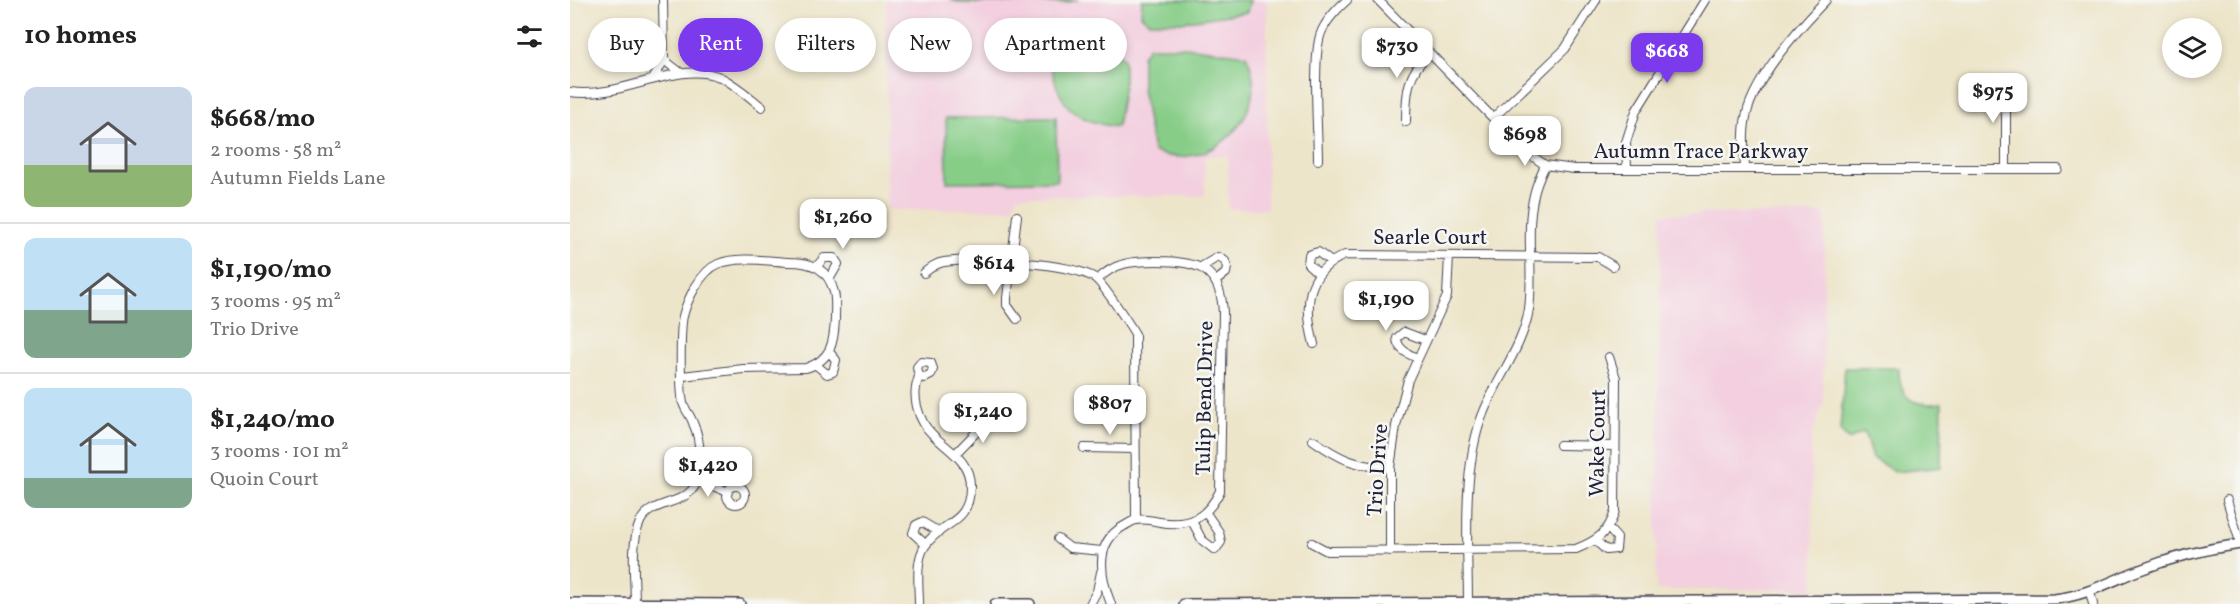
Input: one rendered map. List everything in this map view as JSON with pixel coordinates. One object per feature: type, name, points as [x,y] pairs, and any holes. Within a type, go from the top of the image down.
[{"type":"street","points":[[663,0],[663,18]]},
{"type":"street","points":[[1318,160],[1318,54],[1321,33],[1333,13],[1347,0]]},
{"type":"street","name":"Autumn Trace Parkway","points":[[1378,0],[1525,152],[1545,165],[1574,169],[2058,169]]},
{"type":"street","points":[[1493,118],[1565,49],[1596,0]]},
{"type":"street","points":[[1627,168],[1626,142],[1636,111],[1705,0]]},
{"type":"street","points":[[1745,168],[1744,131],[1748,110],[1758,86],[1808,19],[1826,0]]},
{"type":"street","points":[[1406,122],[1408,83],[1417,64],[1430,53]]},
{"type":"street","points":[[666,62],[681,73]]},
{"type":"street","points":[[652,80],[659,72]]},
{"type":"street","points":[[570,92],[604,93],[681,73],[717,76],[762,107]]},
{"type":"street","points":[[2006,81],[2006,168]]},
{"type":"street","points":[[1468,603],[1470,483],[1475,439],[1486,401],[1517,343],[1528,310],[1534,195],[1545,165]]},
{"type":"street","points":[[1017,216],[1009,263],[1007,305],[1017,319]]},
{"type":"street","name":"Searle Court","points":[[1314,344],[1309,325],[1310,292],[1317,273],[1308,264],[1309,255],[1318,252],[1330,261],[1345,255],[1531,255],[1598,257],[1613,266]]},
{"type":"street","name":"Trio Drive","points":[[1390,551],[1390,468],[1396,426],[1408,380],[1425,339],[1441,313],[1447,296],[1449,256]]},
{"type":"street","points":[[817,266],[824,258],[834,258],[837,264],[836,271],[830,278]]},
{"type":"street","name":"Tulip Bend Drive","points":[[1097,280],[1119,264],[1133,261],[1184,261],[1201,267],[1218,258],[1225,261],[1226,273],[1216,281],[1222,297],[1223,313],[1222,480],[1220,491],[1206,513]]},
{"type":"street","points":[[635,603],[636,536],[641,520],[654,508],[676,502],[689,494],[698,480],[699,440],[683,403],[682,376],[682,317],[705,274],[715,265],[729,261],[804,262],[817,266],[830,278],[835,295],[834,340],[830,352],[816,365],[806,368],[743,369],[682,376]]},
{"type":"street","points":[[1317,273],[1330,261]]},
{"type":"street","points":[[924,273],[942,262],[1009,263],[1081,271],[1097,280],[1116,308],[1129,321],[1135,334],[1136,519]]},
{"type":"street","points":[[1201,267],[1216,281]]},
{"type":"street","points":[[1417,358],[1404,351],[1397,343],[1397,338],[1404,332],[1425,339]]},
{"type":"street","points":[[816,365],[826,374],[833,372],[836,368],[836,360],[830,352]]},
{"type":"street","name":"Wake Court","points":[[1312,543],[1327,551],[1390,551],[1576,549],[1596,541],[1608,528],[1615,511],[1616,378],[1609,357]]},
{"type":"street","points":[[919,376],[916,402],[923,423],[938,442],[956,453],[970,480],[969,499],[958,520],[939,532],[926,545],[919,562],[919,604]]},
{"type":"street","points":[[956,453],[990,418]]},
{"type":"street","points":[[1313,440],[1336,457],[1359,466],[1390,468]]},
{"type":"street","points":[[1560,445],[1615,446]]},
{"type":"street","points":[[1084,448],[1135,449]]},
{"type":"street","points":[[698,480],[728,492]]},
{"type":"street","points":[[1184,604],[2047,602],[2090,591],[2164,561],[2240,543],[2227,500]]},
{"type":"street","points":[[1090,604],[1097,591],[1102,568],[1102,551],[1114,531],[1136,519],[1182,524],[1206,513],[1219,532],[1221,542],[1215,550],[1207,546],[1192,521]]},
{"type":"street","points":[[926,545],[914,533],[916,525],[922,522],[939,532]]},
{"type":"street","name":"Wake Court","points":[[1596,541],[1606,550],[1616,549],[1617,538],[1608,528]]},
{"type":"street","points":[[1058,539],[1070,548],[1102,551]]},
{"type":"street","points":[[1102,568],[1111,604]]},
{"type":"street","points":[[2090,591],[2093,604]]},
{"type":"street","points":[[570,603],[740,604]]},
{"type":"street","points":[[995,604],[1030,604]]},
{"type":"shaded area","points":[[886,0],[1267,0],[1267,209],[1228,209],[1228,156],[1205,156],[1205,196],[1017,196],[1013,209],[887,210]]},
{"type":"shaded area","points":[[1825,213],[1823,404],[1811,438],[1814,589],[1656,590],[1661,214]]},
{"type":"green space","points":[[950,0],[1078,0],[1063,3],[963,3]]},
{"type":"green space","points":[[1142,0],[1250,0],[1247,12],[1181,22],[1149,22],[1141,15]]},
{"type":"green space","points":[[1149,47],[1186,47],[1246,55],[1253,77],[1252,98],[1244,117],[1231,134],[1215,147],[1195,155],[1174,156],[1153,151],[1142,88],[1142,55]]},
{"type":"green space","points":[[1053,72],[1124,72],[1117,127],[1088,120],[1077,114],[1062,98]]},
{"type":"green space","points":[[1056,117],[1057,181],[947,182],[946,118]]},
{"type":"green space","points":[[1845,368],[1899,368],[1902,387],[1909,399],[1923,404],[1942,403],[1941,467],[1895,472],[1872,458],[1864,432],[1849,440],[1840,431]]}]
